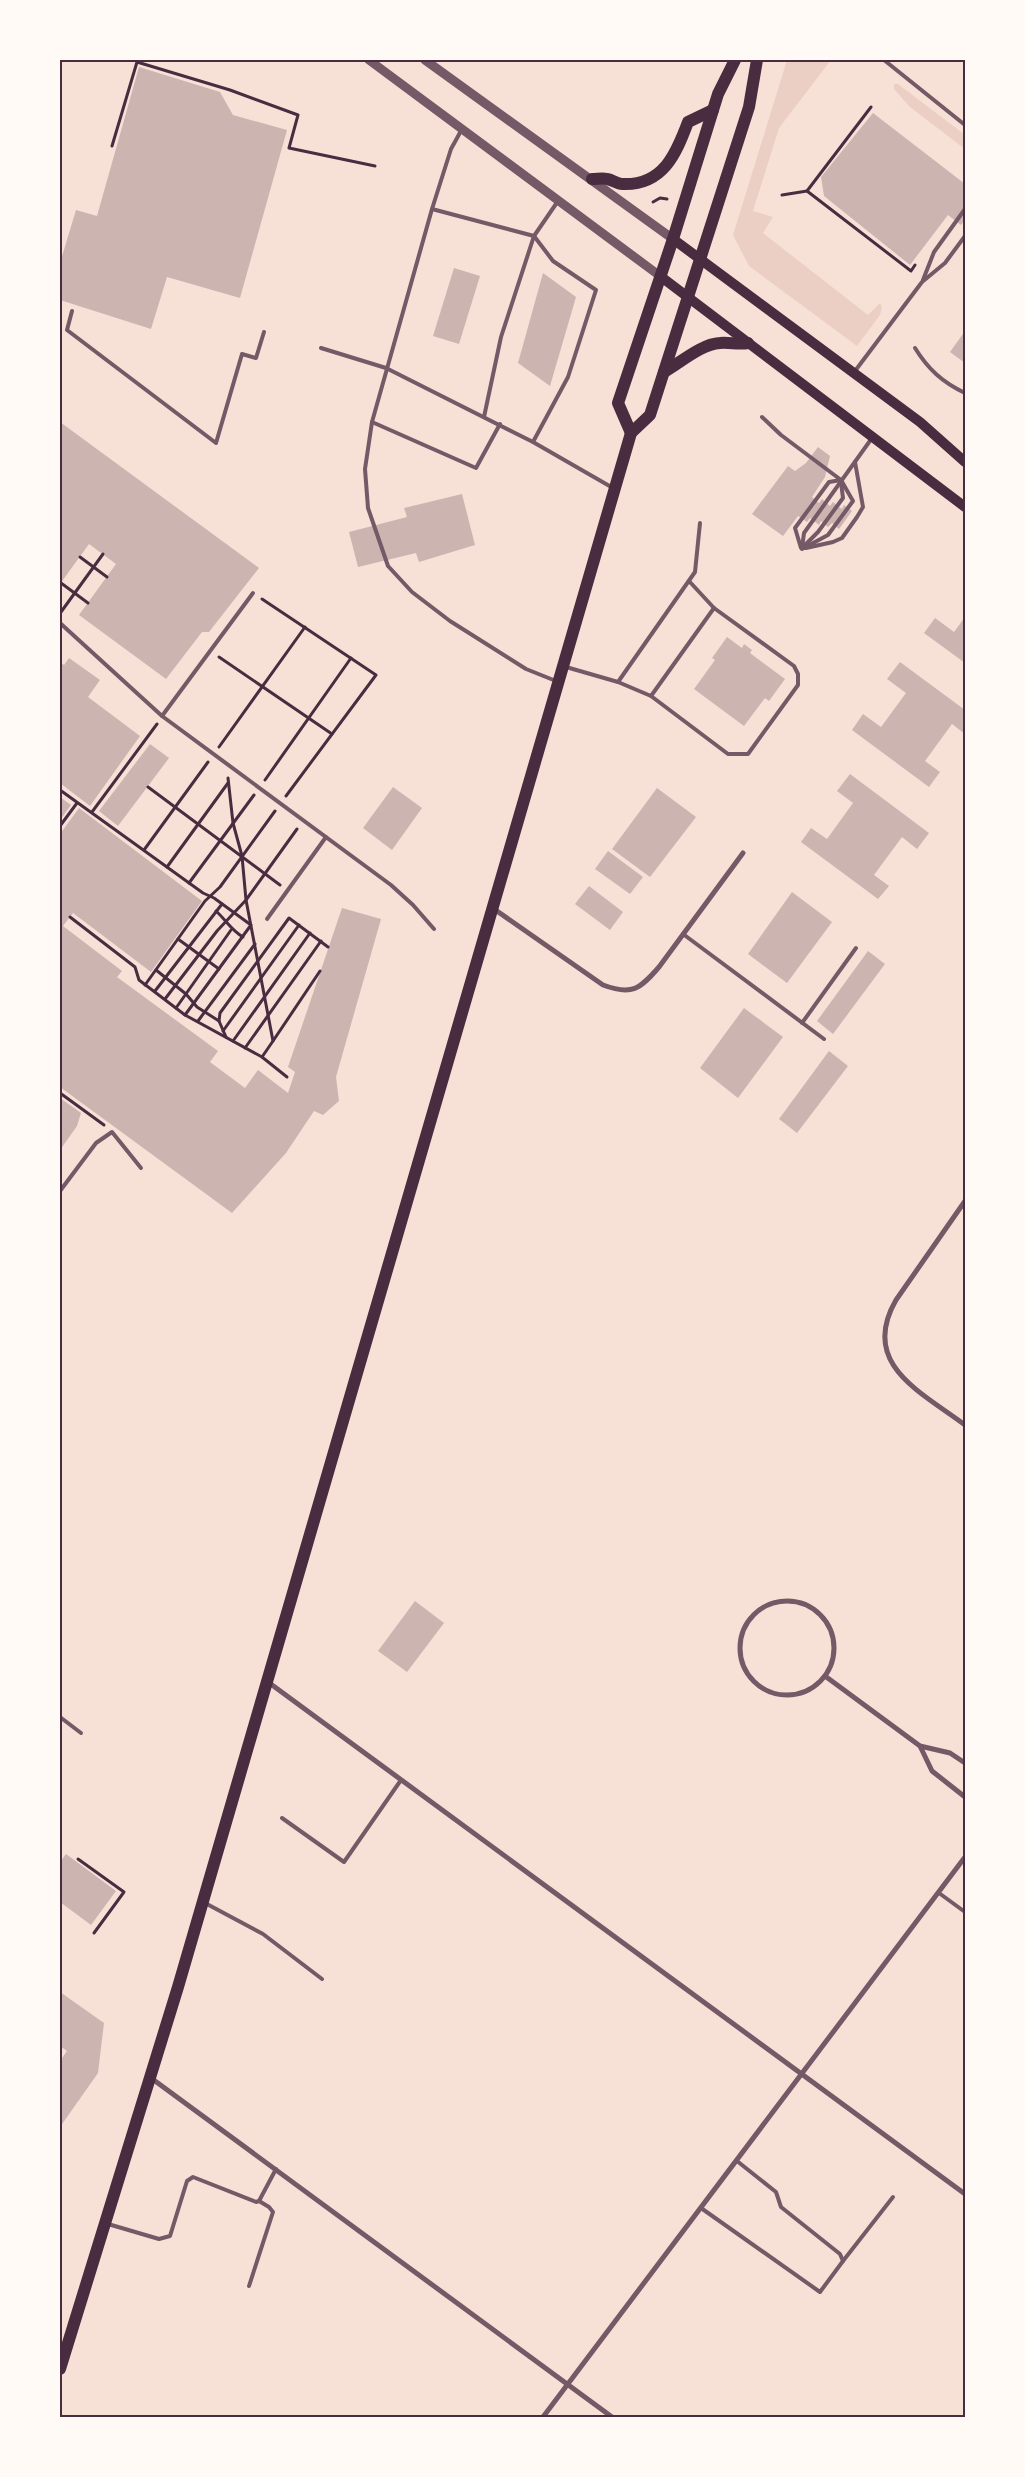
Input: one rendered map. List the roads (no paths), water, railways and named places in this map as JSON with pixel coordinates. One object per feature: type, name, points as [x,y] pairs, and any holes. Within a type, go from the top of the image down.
[{"type":"main road","points":[[631,433],[618,403],[673,238],[718,94],[735,60]]},
{"type":"main road","points":[[60,2369],[62,2354],[106,2224],[203,1902],[494,909],[631,433],[650,414],[749,107],[758,60]]},
{"type":"main road","points":[[592,178],[607,179],[620,184],[634,183],[658,174],[675,155],[688,122],[713,110]]},
{"type":"main road","points":[[673,238],[920,422],[965,462]]},
{"type":"main road","points":[[660,276],[965,507]]},
{"type":"main road","points":[[664,372],[706,346],[721,343],[736,345],[748,343]]},
{"type":"street","points":[[369,60],[660,276]]},
{"type":"street","points":[[425,60],[592,178],[673,238]]},
{"type":"street","points":[[494,909],[603,985],[618,991],[633,991],[646,982],[743,853]]},
{"type":"street","points":[[965,1201],[896,1300],[888,1314],[884,1331],[885,1348],[891,1364],[901,1377],[965,1425]]},
{"type":"street","points":[[794,1602],[814,1610],[825,1620],[832,1633],[834,1648],[832,1662],[825,1676],[814,1687],[783,1695],[767,1691],[754,1682],[744,1668],[740,1653],[741,1637],[748,1622],[759,1610],[772,1603],[794,1602]]},
{"type":"street","points":[[825,1676],[920,1746],[950,1753],[965,1763]]},
{"type":"street","points":[[267,1681],[965,2194]]},
{"type":"street","points":[[920,1746],[932,1771],[965,1797]]},
{"type":"street","points":[[544,2417],[965,1858]]},
{"type":"street","points":[[151,2078],[612,2417]]},
{"type":"lane","points":[[884,60],[965,125]]},
{"type":"lane","points":[[462,129],[451,149],[432,209],[372,422],[365,468],[368,508],[388,566],[412,592],[450,621],[526,669],[560,682]]},
{"type":"lane","points":[[484,416],[501,337],[534,236],[558,201]]},
{"type":"lane","points":[[432,209],[534,236],[553,261],[596,290],[568,377],[533,442]]},
{"type":"lane","points":[[922,282],[934,252],[965,209]]},
{"type":"lane","points":[[853,373],[922,282],[944,263],[965,236]]},
{"type":"lane","points":[[72,311],[67,330],[216,443],[242,354],[256,358],[264,332]]},
{"type":"lane","points":[[321,348],[386,368],[500,424],[615,489]]},
{"type":"lane","points":[[915,348],[932,372],[943,381],[965,393]]},
{"type":"lane","points":[[762,417],[781,435],[841,480],[853,502],[828,535],[802,549]]},
{"type":"lane","points":[[372,422],[476,468],[500,424]]},
{"type":"lane","points":[[802,549],[804,532],[872,438]]},
{"type":"lane","points":[[802,549],[842,538],[857,517],[863,507],[855,461]]},
{"type":"lane","points":[[802,549],[795,528],[829,482],[841,480]]},
{"type":"lane","points":[[802,549],[818,532],[843,498],[841,480]]},
{"type":"lane","points":[[618,682],[695,572],[700,523]]},
{"type":"lane","points":[[564,666],[618,682],[651,696],[728,754],[748,754],[798,685],[798,674],[794,666],[714,608],[689,581]]},
{"type":"lane","points":[[162,716],[253,593]]},
{"type":"lane","points":[[651,696],[714,608]]},
{"type":"lane","points":[[60,623],[162,716],[391,884],[413,904],[434,929]]},
{"type":"lane","points":[[267,919],[326,837]]},
{"type":"lane","points":[[683,934],[824,1039]]},
{"type":"lane","points":[[802,1023],[856,948]]},
{"type":"lane","points":[[60,1191],[96,1144],[112,1132],[141,1168]]},
{"type":"lane","points":[[60,1717],[81,1733]]},
{"type":"lane","points":[[282,1818],[344,1862],[401,1780]]},
{"type":"lane","points":[[939,1893],[965,1912]]},
{"type":"lane","points":[[203,1902],[263,1934],[322,1979]]},
{"type":"lane","points":[[737,2161],[776,2192],[781,2207],[840,2254],[843,2261]]},
{"type":"lane","points":[[259,2201],[276,2169]]},
{"type":"lane","points":[[106,2224],[159,2240],[170,2236],[187,2181],[193,2177],[259,2201],[273,2212],[249,2286]]},
{"type":"lane","points":[[701,2208],[820,2292],[893,2197]]}]
